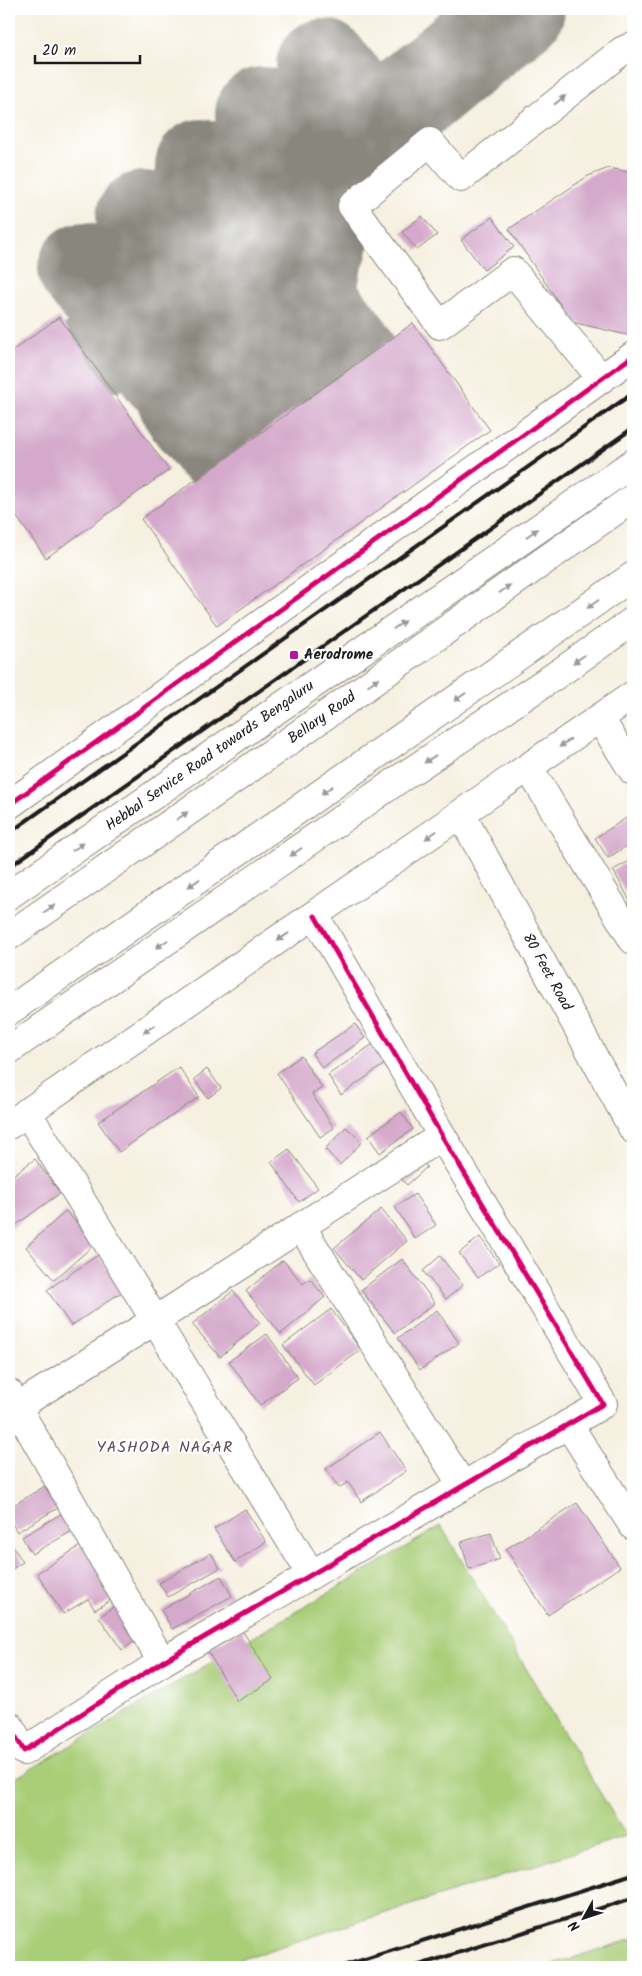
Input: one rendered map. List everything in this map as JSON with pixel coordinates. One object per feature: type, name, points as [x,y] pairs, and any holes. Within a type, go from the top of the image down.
[{"type":"main road","points":[[601,378],[513,271],[440,325],[352,206],[430,142],[460,178],[622,51],[633,46]]},
{"type":"main road","points":[[9,805],[633,356]]},
{"type":"main road","name":"Hebbal Service Road towards Bengaluru","points":[[9,894],[633,463]]},
{"type":"main road","name":"Bellary Road","points":[[9,936],[301,734],[633,498]]},
{"type":"main road","points":[[9,1011],[633,576]]},
{"type":"main road","points":[[9,1050],[398,780],[562,671],[633,621]]},
{"type":"main road","points":[[311,1574],[154,1321],[18,1119],[633,695]]},
{"type":"main road","points":[[600,719],[633,771]]},
{"type":"main road","points":[[528,768],[633,940]]},
{"type":"main road","name":"80 Feet Road","points":[[462,814],[633,1129]]},
{"type":"main road","points":[[9,1725],[24,1751],[162,1662],[462,1485],[604,1404],[442,1136],[315,916]]},
{"type":"main road","points":[[162,1662],[11,1404],[154,1321],[442,1136]]},
{"type":"main road","points":[[301,1226],[462,1485]]},
{"type":"main road","points":[[568,1424],[633,1526]]},
{"type":"green space","points":[[441,1526],[626,1836],[217,1967],[9,1967],[9,1782]]},
{"type":"green space","points":[[633,1939],[633,1967],[543,1967]]},
{"type":"building","points":[[609,168],[629,172],[633,177],[633,330],[627,335],[572,322],[509,229],[588,176]]},
{"type":"building","points":[[422,216],[437,235],[417,250],[402,232]]},
{"type":"building","points":[[492,217],[514,247],[484,270],[461,240]]},
{"type":"building","points":[[59,317],[169,470],[46,558],[9,506],[9,353]]},
{"type":"building","points":[[413,323],[490,430],[217,626],[141,519]]},
{"type":"building","points":[[631,815],[633,819],[633,842],[608,858],[595,838]]},
{"type":"building","points":[[633,859],[633,906],[613,870]]},
{"type":"building","points":[[355,1024],[365,1038],[322,1068],[312,1053]]},
{"type":"building","points":[[373,1044],[386,1063],[341,1095],[328,1075]]},
{"type":"building","points":[[301,1056],[322,1088],[312,1094],[334,1128],[320,1137],[277,1073]]},
{"type":"building","points":[[179,1067],[199,1097],[119,1152],[98,1122]]},
{"type":"building","points":[[207,1069],[221,1088],[208,1098],[194,1079]]},
{"type":"building","points":[[401,1112],[413,1129],[380,1153],[368,1136]]},
{"type":"building","points":[[346,1127],[362,1142],[340,1165],[325,1149]]},
{"type":"building","points":[[289,1149],[318,1188],[299,1202],[271,1162]]},
{"type":"building","points":[[418,1156],[427,1167],[407,1185],[397,1174]]},
{"type":"building","points":[[35,1159],[60,1193],[9,1230],[9,1178]]},
{"type":"building","points":[[415,1194],[436,1225],[415,1239],[395,1207]]},
{"type":"building","points":[[381,1209],[407,1241],[361,1280],[334,1248]]},
{"type":"building","points":[[66,1211],[95,1244],[54,1280],[26,1247]]},
{"type":"building","points":[[480,1237],[499,1263],[478,1278],[459,1253]]},
{"type":"building","points":[[98,1255],[123,1291],[71,1326],[47,1290]]},
{"type":"building","points":[[440,1256],[463,1285],[446,1299],[423,1271]]},
{"type":"building","points":[[402,1259],[435,1303],[395,1333],[361,1290]]},
{"type":"building","points":[[283,1260],[303,1284],[310,1279],[325,1297],[281,1334],[246,1291]]},
{"type":"building","points":[[233,1291],[260,1323],[220,1357],[192,1324]]},
{"type":"building","points":[[331,1309],[361,1350],[314,1385],[283,1345]]},
{"type":"building","points":[[437,1310],[459,1343],[420,1370],[398,1338]]},
{"type":"building","points":[[267,1334],[298,1378],[260,1405],[229,1361]]},
{"type":"building","points":[[380,1432],[406,1471],[361,1502],[348,1482],[339,1488],[326,1469]]},
{"type":"building","points":[[45,1486],[58,1508],[17,1532],[9,1518],[9,1508]]},
{"type":"building","points":[[577,1503],[620,1567],[548,1615],[506,1549]]},
{"type":"building","points":[[245,1509],[266,1542],[235,1562],[214,1529]]},
{"type":"building","points":[[64,1512],[74,1530],[32,1554],[22,1537]]},
{"type":"building","points":[[491,1533],[500,1559],[469,1569],[461,1542]]},
{"type":"building","points":[[9,1541],[23,1562],[9,1571]]},
{"type":"building","points":[[85,1543],[118,1595],[95,1610],[88,1599],[63,1614],[37,1573]]},
{"type":"building","points":[[211,1553],[220,1568],[168,1597],[159,1583]]},
{"type":"building","points":[[221,1576],[232,1596],[172,1629],[161,1610]]},
{"type":"building","points":[[118,1604],[140,1637],[122,1650],[99,1617]]},
{"type":"building","points":[[242,1630],[273,1680],[237,1701],[207,1650]]},
{"type":"taxiway","points":[[107,346],[518,9]]},
{"type":"taxiway","points":[[323,66],[348,95],[366,108],[376,110],[388,109],[402,103]]},
{"type":"taxiway","points":[[262,114],[284,142],[305,160],[321,162],[345,150]]},
{"type":"taxiway","points":[[166,372],[304,272],[313,262],[322,242],[324,200],[327,183],[333,168],[345,150]]},
{"type":"taxiway","points":[[202,166],[225,195],[242,208],[252,211],[264,211],[277,206]]},
{"type":"taxiway","points":[[143,218],[166,246],[184,258],[194,261],[205,260],[218,255]]},
{"type":"taxiway","points":[[315,262],[311,285],[315,305],[348,349]]},
{"type":"taxiway","points":[[85,269],[106,295],[122,308],[132,311],[155,306]]},
{"type":"taxiway","points":[[252,310],[245,322],[243,333],[245,344],[257,366],[280,396]]},
{"type":"taxiway","points":[[189,355],[182,367],[181,390],[192,412],[216,443]]},
{"type":"railway","points":[[9,833],[633,393]]},
{"type":"railway","points":[[9,867],[633,428]]},
{"type":"railway","points":[[340,1967],[633,1874]]},
{"type":"railway","points":[[413,1967],[633,1898]]},
{"type":"cycle path","points":[[9,805],[633,356]]},
{"type":"cycle path","points":[[9,1725],[24,1751],[162,1662],[603,1404],[442,1136],[315,916]]},
{"type":"place","name":"Aerodrome","points":[[294,655]]},
{"type":"district","name":"YASHODA NAGAR","points":[[165,1447]]}]
